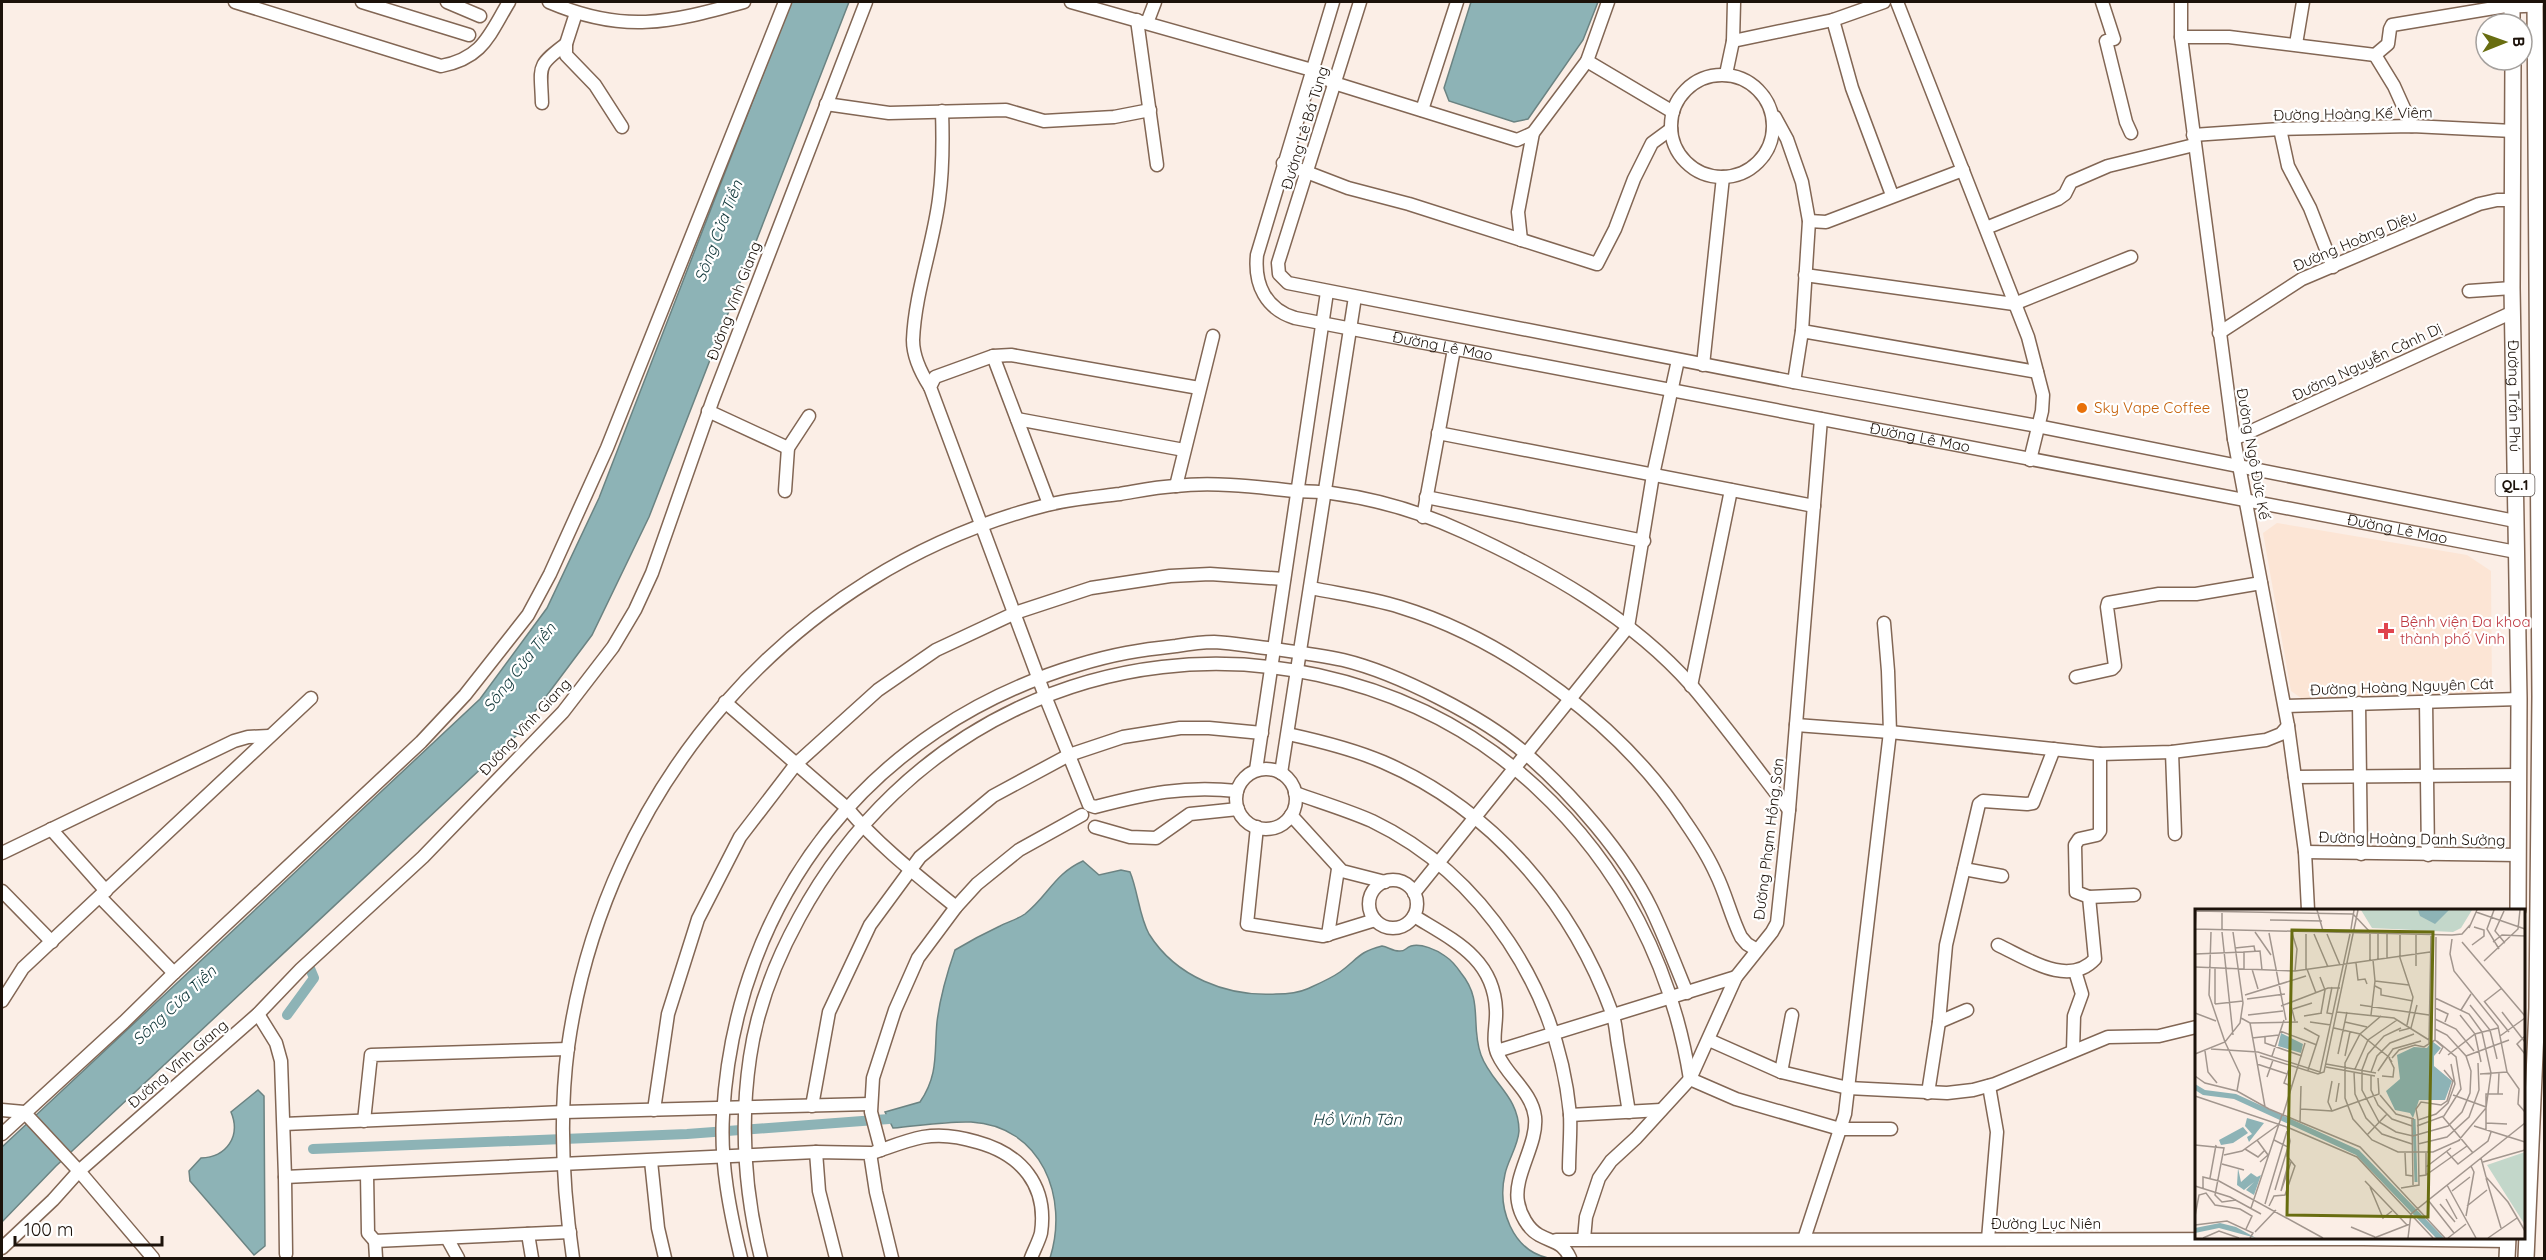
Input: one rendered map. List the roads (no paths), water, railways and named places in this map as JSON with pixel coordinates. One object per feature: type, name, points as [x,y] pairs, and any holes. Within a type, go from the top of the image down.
[{"type":"main road","points":[[2512,3],[2535,3]]},
{"type":"main road","name":"Đường Trần Phú","points":[[2526,1258],[2531,914],[2542,694],[2541,284],[2536,160],[2535,3]]},
{"type":"main road","name":"Đường Trần Phú","points":[[2512,72],[2512,288],[2519,699],[2518,909]]},
{"type":"main road","points":[[2513,161],[2536,160]]},
{"type":"main road","name":"Đường Lê Mao","points":[[2515,521],[2541,525]]},
{"type":"main road","name":"Đường Lê Mao","points":[[2516,552],[2541,557]]},
{"type":"main road","points":[[2507,1258],[2508,1239],[2527,1242]]},
{"type":"street","points":[[235,2],[441,66],[460,63],[482,47],[509,2]]},
{"type":"street","points":[[447,2],[480,16]]},
{"type":"street","points":[[549,2],[576,13],[616,22],[656,22],[688,17],[744,2]]},
{"type":"street","points":[[2,1134],[27,1116],[174,972],[422,741],[465,695],[528,615],[550,574],[607,448],[785,2]]},
{"type":"street","name":"Đường Vĩnh Giang","points":[[2,1248],[53,1200],[75,1167],[258,1014],[301,969],[423,857],[563,712],[613,647],[635,610],[652,573],[708,411],[866,2]]},
{"type":"street","points":[[1071,2],[1312,70],[1334,83],[1517,140],[1533,133]]},
{"type":"street","points":[[1155,2],[1142,21],[1157,165]]},
{"type":"street","name":"Đường Lê Bá Tùng","points":[[1299,287],[1288,284],[1281,278],[1278,263],[1360,2]]},
{"type":"street","points":[[1422,110],[1457,2]]},
{"type":"street","points":[[1521,240],[1518,212],[1533,133],[1587,61],[1608,2]]},
{"type":"street","points":[[1726,74],[1732,41],[1734,2]]},
{"type":"street","points":[[1732,41],[1833,20],[1884,2]]},
{"type":"street","points":[[1897,2],[2028,337],[2043,395],[2042,411],[2030,460]]},
{"type":"street","points":[[2102,2],[2114,39],[2106,41],[2126,123],[2131,133]]},
{"type":"street","name":"Đường Ngô Đức Kế","points":[[2181,2],[2181,38],[2219,333],[2239,468],[2285,706],[2305,852],[2308,909]]},
{"type":"street","points":[[2296,44],[2303,2]]},
{"type":"street","points":[[370,3],[469,35]]},
{"type":"street","name":"Đường Lê Bá Tùng","points":[[1295,318],[1277,310],[1262,292],[1256,276],[1257,255],[1312,70],[1329,3]]},
{"type":"street","points":[[2181,38],[2229,37],[2375,55],[2388,44],[2392,25],[2512,3]]},
{"type":"street","points":[[576,13],[566,44],[567,58],[595,85],[622,127]]},
{"type":"street","points":[[1833,20],[1852,88],[1892,195]]},
{"type":"street","points":[[542,103],[541,69],[543,63],[566,44]]},
{"type":"street","points":[[2375,55],[2394,86],[2412,126]]},
{"type":"street","points":[[1587,61],[1673,112]]},
{"type":"street","points":[[1773,114],[1772,138],[1761,160],[1749,171],[1732,177],[1715,177],[1698,172],[1684,161],[1675,146],[1671,129],[1673,112],[1680,96],[1693,83],[1708,76],[1726,74],[1742,78],[1756,86],[1766,99],[1787,139],[1802,182],[1809,221],[1803,332],[1794,382]]},
{"type":"street","points":[[826,104],[883,112],[1006,110],[1044,121],[1114,117],[1150,110]]},
{"type":"street","points":[[942,111],[943,145],[939,199],[913,341],[917,363],[930,387],[1045,696],[1088,803],[1093,807],[1177,788],[1237,791]]},
{"type":"street","name":"Đường Hoàng Kế Viêm","points":[[1986,228],[2058,199],[2065,194],[2071,182],[2108,166],[2134,162],[2194,140],[2280,129],[2412,126],[2513,131]]},
{"type":"street","points":[[1283,163],[1347,188],[1409,204],[1597,264],[1615,229],[1634,179],[1652,143],[1671,129]]},
{"type":"street","points":[[2280,129],[2288,166],[2310,208],[2333,267]]},
{"type":"street","points":[[1809,221],[1826,222],[1892,195],[1963,170]]},
{"type":"street","points":[[1703,365],[1723,177]]},
{"type":"street","name":"Đường Hoàng Diệu","points":[[2219,333],[2296,283],[2486,202],[2513,200]]},
{"type":"street","points":[[1805,275],[2014,304],[2131,257]]},
{"type":"street","name":"Đường Lê Mao","points":[[1299,287],[1703,365],[2037,426],[2239,468],[2515,521]]},
{"type":"street","points":[[2469,291],[2512,288]]},
{"type":"street","points":[[1256,770],[1327,292]]},
{"type":"street","points":[[1281,773],[1355,297]]},
{"type":"street","name":"Đường Nguyễn Cảnh Dị","points":[[2234,439],[2513,312]]},
{"type":"street","name":"Đường Lê Mao","points":[[1295,318],[2516,552]]},
{"type":"street","points":[[1803,332],[2037,372]]},
{"type":"street","points":[[1176,486],[1213,336]]},
{"type":"street","points":[[1423,517],[1454,349]]},
{"type":"street","points":[[930,387],[935,377],[993,356],[1019,355],[1199,388]]},
{"type":"street","points":[[993,356],[1049,504]]},
{"type":"street","points":[[1414,893],[1628,627],[1644,541],[1653,475],[1678,360]]},
{"type":"street","points":[[708,411],[788,448]]},
{"type":"street","points":[[785,491],[788,448],[808,416]]},
{"type":"street","points":[[1017,419],[1184,450]]},
{"type":"street","name":"Đường Phạm Hồng Sơn","points":[[1584,1239],[1586,1217],[1599,1178],[1611,1161],[1690,1078],[1736,977],[1777,923],[1789,810],[1821,419]]},
{"type":"street","points":[[1438,433],[1815,506]]},
{"type":"street","points":[[573,1258],[565,1159],[564,1117],[568,1049],[579,986],[591,944],[620,863],[650,806],[684,752],[724,702],[769,657],[817,616],[869,580],[925,550],[983,525],[1049,504],[1176,486],[1252,487],[1325,493],[1364,499],[1423,517],[1462,531],[1575,590],[1628,627],[1692,686],[1789,810]]},
{"type":"street","points":[[1692,686],[1731,490]]},
{"type":"street","points":[[1426,497],[1644,541]]},
{"type":"street","points":[[654,1110],[668,1014],[698,919],[740,837],[796,764],[878,690],[936,650],[1015,613],[1072,594],[1130,580],[1209,574],[1284,579]]},
{"type":"street","points":[[2076,677],[2112,669],[2115,666],[2108,603],[2159,594],[2196,594],[2261,583]]},
{"type":"street","points":[[1311,588],[1400,607],[1443,624],[1526,667],[1570,698],[1616,738],[1686,821],[1716,873],[1741,937],[1757,950]]},
{"type":"street","points":[[1804,1239],[1845,1114],[1890,732],[1884,623]]},
{"type":"street","points":[[741,1258],[731,1216],[724,1152],[723,1113],[733,1036],[751,971],[767,931],[788,890],[823,837],[847,808],[888,767],[934,731],[984,701],[1038,677],[1126,651],[1213,642],[1301,652],[1346,661],[1389,676],[1452,705],[1525,753],[1572,799],[1608,841],[1649,905],[1687,993]]},
{"type":"street","points":[[761,1258],[752,1219],[746,1151],[745,1113],[750,1055],[772,977],[787,940],[816,886],[862,826],[892,793],[939,754],[990,722],[1045,696],[1089,681],[1135,670],[1182,664],[1229,663],[1271,666],[1360,684],[1415,705],[1466,733],[1515,767],[1566,815],[1610,870],[1646,931],[1672,997],[1690,1078],[1736,1099],[1840,1129],[1891,1129]]},
{"type":"street","points":[[2,1001],[23,968],[311,698]]},
{"type":"street","name":"Đường Hoàng Nguyên Cát","points":[[2285,706],[2519,699]]},
{"type":"street","points":[[2426,701],[2428,855]]},
{"type":"street","points":[[724,702],[847,808],[862,826],[956,907]]},
{"type":"street","points":[[2359,703],[2361,854]]},
{"type":"street","points":[[1796,725],[1890,732],[2100,754],[2172,752],[2265,740],[2281,734],[2288,726]]},
{"type":"street","points":[[812,1106],[829,1012],[870,925],[920,857],[993,796],[1069,755],[1096,745],[1152,731],[1209,728],[1262,733]]},
{"type":"street","points":[[1288,734],[1339,746],[1383,762],[1428,785],[1474,816],[1513,853],[1550,894],[1585,950],[1613,1016],[1629,1112]]},
{"type":"street","points":[[2,853],[234,741],[248,737],[269,736]]},
{"type":"street","points":[[1928,1093],[1939,1022],[1946,945],[1981,802],[2027,804],[2032,802],[2054,749]]},
{"type":"street","points":[[2172,752],[2175,834]]},
{"type":"street","points":[[2100,754],[2100,831],[2097,835],[2079,839],[2075,845],[2076,892],[2089,897],[2134,895]]},
{"type":"street","points":[[1256,770],[1273,770],[1281,773],[1288,779],[1295,793],[1295,806],[1291,815],[1277,827],[1257,827],[1242,818],[1238,809],[1237,791],[1247,775],[1256,770]]},
{"type":"street","points":[[2295,777],[2519,775]]},
{"type":"street","points":[[1295,793],[1372,822],[1437,863],[1473,894],[1499,926],[1536,990],[1553,1034],[1563,1071],[1570,1115],[1569,1169]]},
{"type":"street","points":[[1095,827],[1130,837],[1156,838],[1190,814],[1238,809]]},
{"type":"street","points":[[892,1258],[876,1192],[876,1152],[879,1136],[871,1108],[873,1078],[895,1010],[918,958],[956,907],[977,884],[1019,850],[1082,815]]},
{"type":"street","points":[[1291,815],[1338,869],[1385,882],[1402,882],[1414,893],[1417,904],[1414,916],[1407,924],[1396,928],[1384,927],[1375,920],[1370,910],[1370,898],[1376,888],[1385,882]]},
{"type":"street","points":[[1257,827],[1247,924],[1328,935],[1375,920]]},
{"type":"street","points":[[51,829],[103,894],[174,972]]},
{"type":"street","name":"Đường Hoàng Danh Sưởng","points":[[2305,852],[2519,855]]},
{"type":"street","points":[[1328,935],[1338,869]]},
{"type":"street","points":[[1964,869],[2002,876]]},
{"type":"street","points":[[2,891],[52,942]]},
{"type":"street","points":[[1998,945],[2046,969],[2075,971],[2095,959],[2089,897]]},
{"type":"street","points":[[1414,916],[1471,951],[1490,979],[1496,1009],[1494,1043],[1530,1100],[1535,1119],[1517,1200],[1523,1220],[1539,1235],[1556,1240],[1566,1249],[1570,1258]]},
{"type":"street","points":[[751,971],[772,977]]},
{"type":"street","points":[[2073,1051],[2074,1016],[2082,994],[2075,971]]},
{"type":"street","points":[[1497,1051],[1736,977]]},
{"type":"street","points":[[1939,1022],[1967,1011]]},
{"type":"street","points":[[258,1014],[279,1052],[282,1071],[286,1254]]},
{"type":"street","points":[[1781,1072],[1792,1015]]},
{"type":"street","points":[[1709,1040],[1781,1072],[1848,1088],[1928,1093],[1961,1092],[1989,1086],[2108,1037],[2159,1036],[2195,1027]]},
{"type":"street","points":[[364,1120],[371,1055],[568,1049]]},
{"type":"street","points":[[1988,1239],[1997,1132],[1989,1086]]},
{"type":"street","points":[[284,1124],[364,1120],[564,1117],[654,1110],[745,1113],[812,1106],[871,1108]]},
{"type":"street","points":[[2,1110],[27,1116],[75,1167],[153,1258]]},
{"type":"street","points":[[1570,1115],[1661,1110]]},
{"type":"street","points":[[285,1177],[367,1174],[565,1159],[651,1161],[746,1151],[876,1152],[924,1137],[962,1138],[995,1147],[1013,1157],[1031,1177],[1041,1205],[1041,1234],[1031,1258]]},
{"type":"street","points":[[816,1152],[819,1191],[836,1258]]},
{"type":"street","points":[[651,1161],[658,1228],[665,1258]]},
{"type":"street","points":[[367,1174],[368,1233],[375,1241],[376,1258]]},
{"type":"street","points":[[375,1241],[570,1232]]},
{"type":"street","points":[[528,1234],[532,1258]]},
{"type":"street","points":[[447,1238],[458,1258]]},
{"type":"street","name":"Đường Lục Niên","points":[[1556,1240],[2195,1238]]},
{"type":"water","name":"Sông Cửa Tiền","points":[[791,2],[849,2],[649,517],[592,635],[518,734],[56,1166],[2,1222],[2,1147],[480,699],[547,608],[599,498]]},
{"type":"water","points":[[1471,2],[1598,2],[1583,40],[1528,119],[1514,122],[1449,101],[1444,88]]},
{"type":"water","name":"Hồ Vinh Tân","points":[[1083,861],[1099,875],[1121,870],[1130,872],[1146,927],[1160,949],[1188,973],[1221,988],[1258,994],[1284,994],[1300,991],[1332,977],[1363,953],[1382,946],[1401,951],[1415,945],[1424,946],[1438,951],[1449,960],[1458,968],[1472,993],[1481,1055],[1491,1074],[1510,1099],[1518,1119],[1518,1137],[1506,1169],[1503,1187],[1503,1200],[1510,1226],[1525,1246],[1548,1258],[1050,1258],[1055,1235],[1056,1212],[1052,1190],[1044,1169],[1032,1151],[1016,1136],[996,1127],[971,1122],[893,1128],[885,1112],[920,1102],[930,1082],[935,1063],[940,1003],[955,950],[1025,914],[1065,872]]},
{"type":"water","points":[[258,1090],[264,1096],[265,1246],[254,1255],[190,1181],[189,1171],[201,1158],[218,1154],[230,1144],[234,1129],[231,1112]]},
{"type":"waterway","points":[[287,1015],[314,978],[309,966]]},
{"type":"waterway","points":[[313,1149],[687,1134],[889,1119]]},
{"type":"place","name":"Sky Vape Coffee","points":[[2082,408]]},
{"type":"place","name":"Bệnh viện Đa khoa thành phố Vinh","points":[[2386,631]]}]
